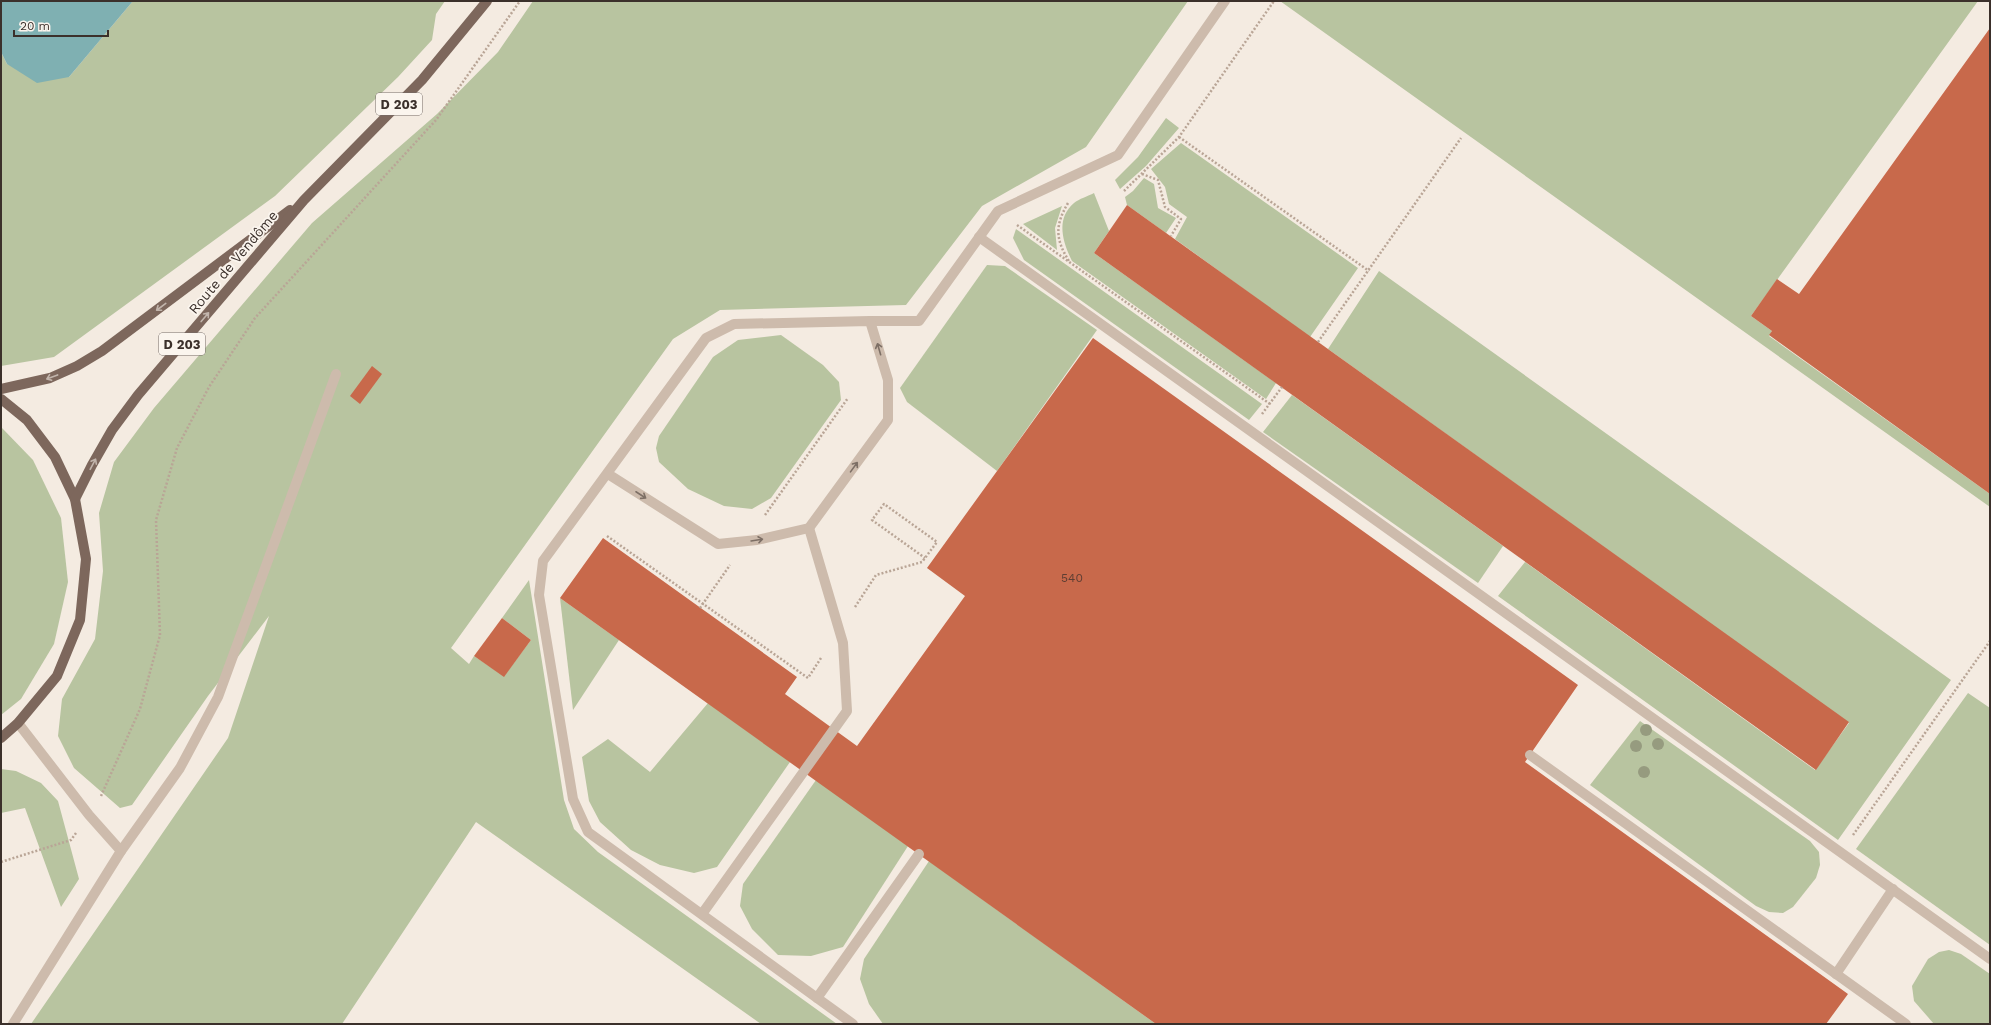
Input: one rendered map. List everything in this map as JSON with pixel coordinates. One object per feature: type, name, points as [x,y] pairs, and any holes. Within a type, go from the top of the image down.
[{"type":"main road","name":"Route de Vendôme","points":[[75,499],[112,430],[134,401],[304,200],[422,80],[487,1]]},
{"type":"main road","name":"Route de Vendôme","points":[[1,389],[50,378],[76,366],[102,351],[304,200]]},
{"type":"main road","points":[[1,399],[27,420],[55,457],[75,499],[86,559],[80,620],[57,676],[18,724],[1,738]]},
{"type":"lane","points":[[853,1024],[588,832],[573,799],[539,595],[543,561],[706,338],[734,324],[919,321],[998,211],[1118,155],[1225,1]]},
{"type":"lane","points":[[980,237],[1990,959]]},
{"type":"lane","points":[[608,474],[718,544],[747,541],[809,528],[888,420],[888,380],[870,321]]},
{"type":"lane","points":[[13,1024],[121,851],[180,768],[218,697],[336,374]]},
{"type":"lane","points":[[702,914],[847,711],[843,643],[809,528]]},
{"type":"lane","points":[[18,724],[89,815],[121,851]]},
{"type":"lane","points":[[1530,755],[1906,1024]]},
{"type":"lane","points":[[817,998],[919,854]]},
{"type":"lane","points":[[1836,974],[1893,889]]},
{"type":"path","points":[[105,789],[140,709],[160,635],[156,520],[177,448],[209,387],[255,318],[436,120],[520,1]]},
{"type":"path","points":[[1124,191],[1179,137],[1274,1]]},
{"type":"path","points":[[1179,137],[1369,271]]},
{"type":"path","points":[[1318,342],[1461,138]]},
{"type":"path","points":[[1142,174],[1158,180],[1165,207],[1181,219],[1171,236]]},
{"type":"path","points":[[1069,200],[1062,213],[1058,229],[1060,247],[1070,263]]},
{"type":"path","points":[[1015,224],[1270,404]]},
{"type":"path","points":[[700,608],[848,398]]},
{"type":"path","points":[[1841,852],[1990,641]]},
{"type":"path","points":[[1,862],[71,840]]},
{"type":"green space","points":[[133,1],[445,1],[436,14],[432,40],[398,77],[275,196],[54,357],[1,366],[1,52],[7,64],[69,77]]},
{"type":"green space","points":[[533,1],[1188,1],[1086,147],[982,206],[906,305],[720,310],[673,339],[451,648],[469,664],[474,656],[504,676],[531,640],[502,618],[529,580],[564,800],[574,829],[598,852],[837,1024],[761,1024],[476,822],[342,1024],[31,1024],[228,738],[269,616],[208,696],[132,805],[120,808],[74,768],[58,736],[62,699],[95,639],[103,571],[99,513],[114,462],[154,408],[312,223],[437,114],[498,52]]},
{"type":"green space","points":[[1280,1],[1978,1],[1751,316],[1772,331],[1769,336],[1990,494],[1990,507]]},
{"type":"green space","points":[[1166,118],[1179,128],[1146,166],[1120,189],[1115,180],[1138,157]]},
{"type":"green space","points":[[1181,143],[1358,268],[1310,337],[1175,239],[1187,217],[1169,204],[1165,187],[1151,169]]},
{"type":"green space","points":[[1144,178],[1154,184],[1158,208],[1176,218],[1166,233],[1127,205],[1125,197],[1133,191]]},
{"type":"green space","points":[[1094,193],[1109,231],[1094,253],[1276,383],[1266,399],[1072,261],[1066,247],[1062,231],[1064,216],[1074,203]]},
{"type":"green space","points":[[1062,206],[1055,228],[1057,250],[1023,224]]},
{"type":"green space","points":[[1016,229],[1262,404],[1249,420],[1024,260],[1013,238]]},
{"type":"green space","points":[[987,265],[1005,266],[1097,330],[997,471],[907,402],[900,388]]},
{"type":"green space","points":[[1379,271],[1951,680],[1838,840],[1498,596],[1525,562],[1815,770],[1849,723],[1328,349]]},
{"type":"green space","points":[[781,335],[823,365],[839,382],[841,400],[771,498],[752,509],[724,506],[688,489],[659,462],[656,448],[659,436],[713,357],[738,340]]},
{"type":"green space","points":[[1292,395],[1503,546],[1478,583],[1263,432]]},
{"type":"green space","points":[[1,427],[33,460],[61,518],[68,582],[54,644],[21,699],[1,715]]},
{"type":"green space","points":[[560,598],[619,640],[573,710]]},
{"type":"green space","points":[[1968,693],[1990,708],[1990,945],[1856,849]]},
{"type":"green space","points":[[708,703],[790,762],[717,867],[694,873],[660,865],[631,850],[600,822],[589,801],[582,757],[608,739],[650,772]]},
{"type":"green space","points":[[1640,721],[1810,841],[1819,852],[1820,865],[1816,878],[1793,907],[1783,913],[1769,912],[1756,906],[1590,785]]},
{"type":"green space","points":[[1,769],[16,771],[41,783],[58,801],[79,879],[61,907],[25,808],[1,813]]},
{"type":"green space","points":[[816,780],[908,846],[843,947],[811,956],[778,955],[752,929],[740,906],[743,884]]},
{"type":"green space","points":[[929,861],[1156,1024],[883,1024],[869,1004],[860,979],[864,959]]},
{"type":"green space","points":[[1949,950],[1961,954],[1990,974],[1990,1024],[1934,1024],[1914,1001],[1912,986],[1928,959],[1939,952]]},
{"type":"water","points":[[1,1],[133,1],[69,77],[37,83],[7,64],[1,52]]},
{"type":"building","points":[[1990,28],[1990,494],[1769,335],[1772,331],[1751,316],[1777,279],[1799,294]]},
{"type":"building","points":[[1127,205],[1849,722],[1816,770],[1094,253]]},
{"type":"building","points":[[1093,338],[1578,685],[1525,762],[1848,994],[1826,1024],[1156,1024],[560,598],[603,538],[797,677],[785,694],[857,746],[965,596],[927,568]]},
{"type":"building","points":[[372,366],[382,374],[360,404],[350,396]]},
{"type":"building","points":[[502,618],[531,640],[504,677],[474,656]]}]
